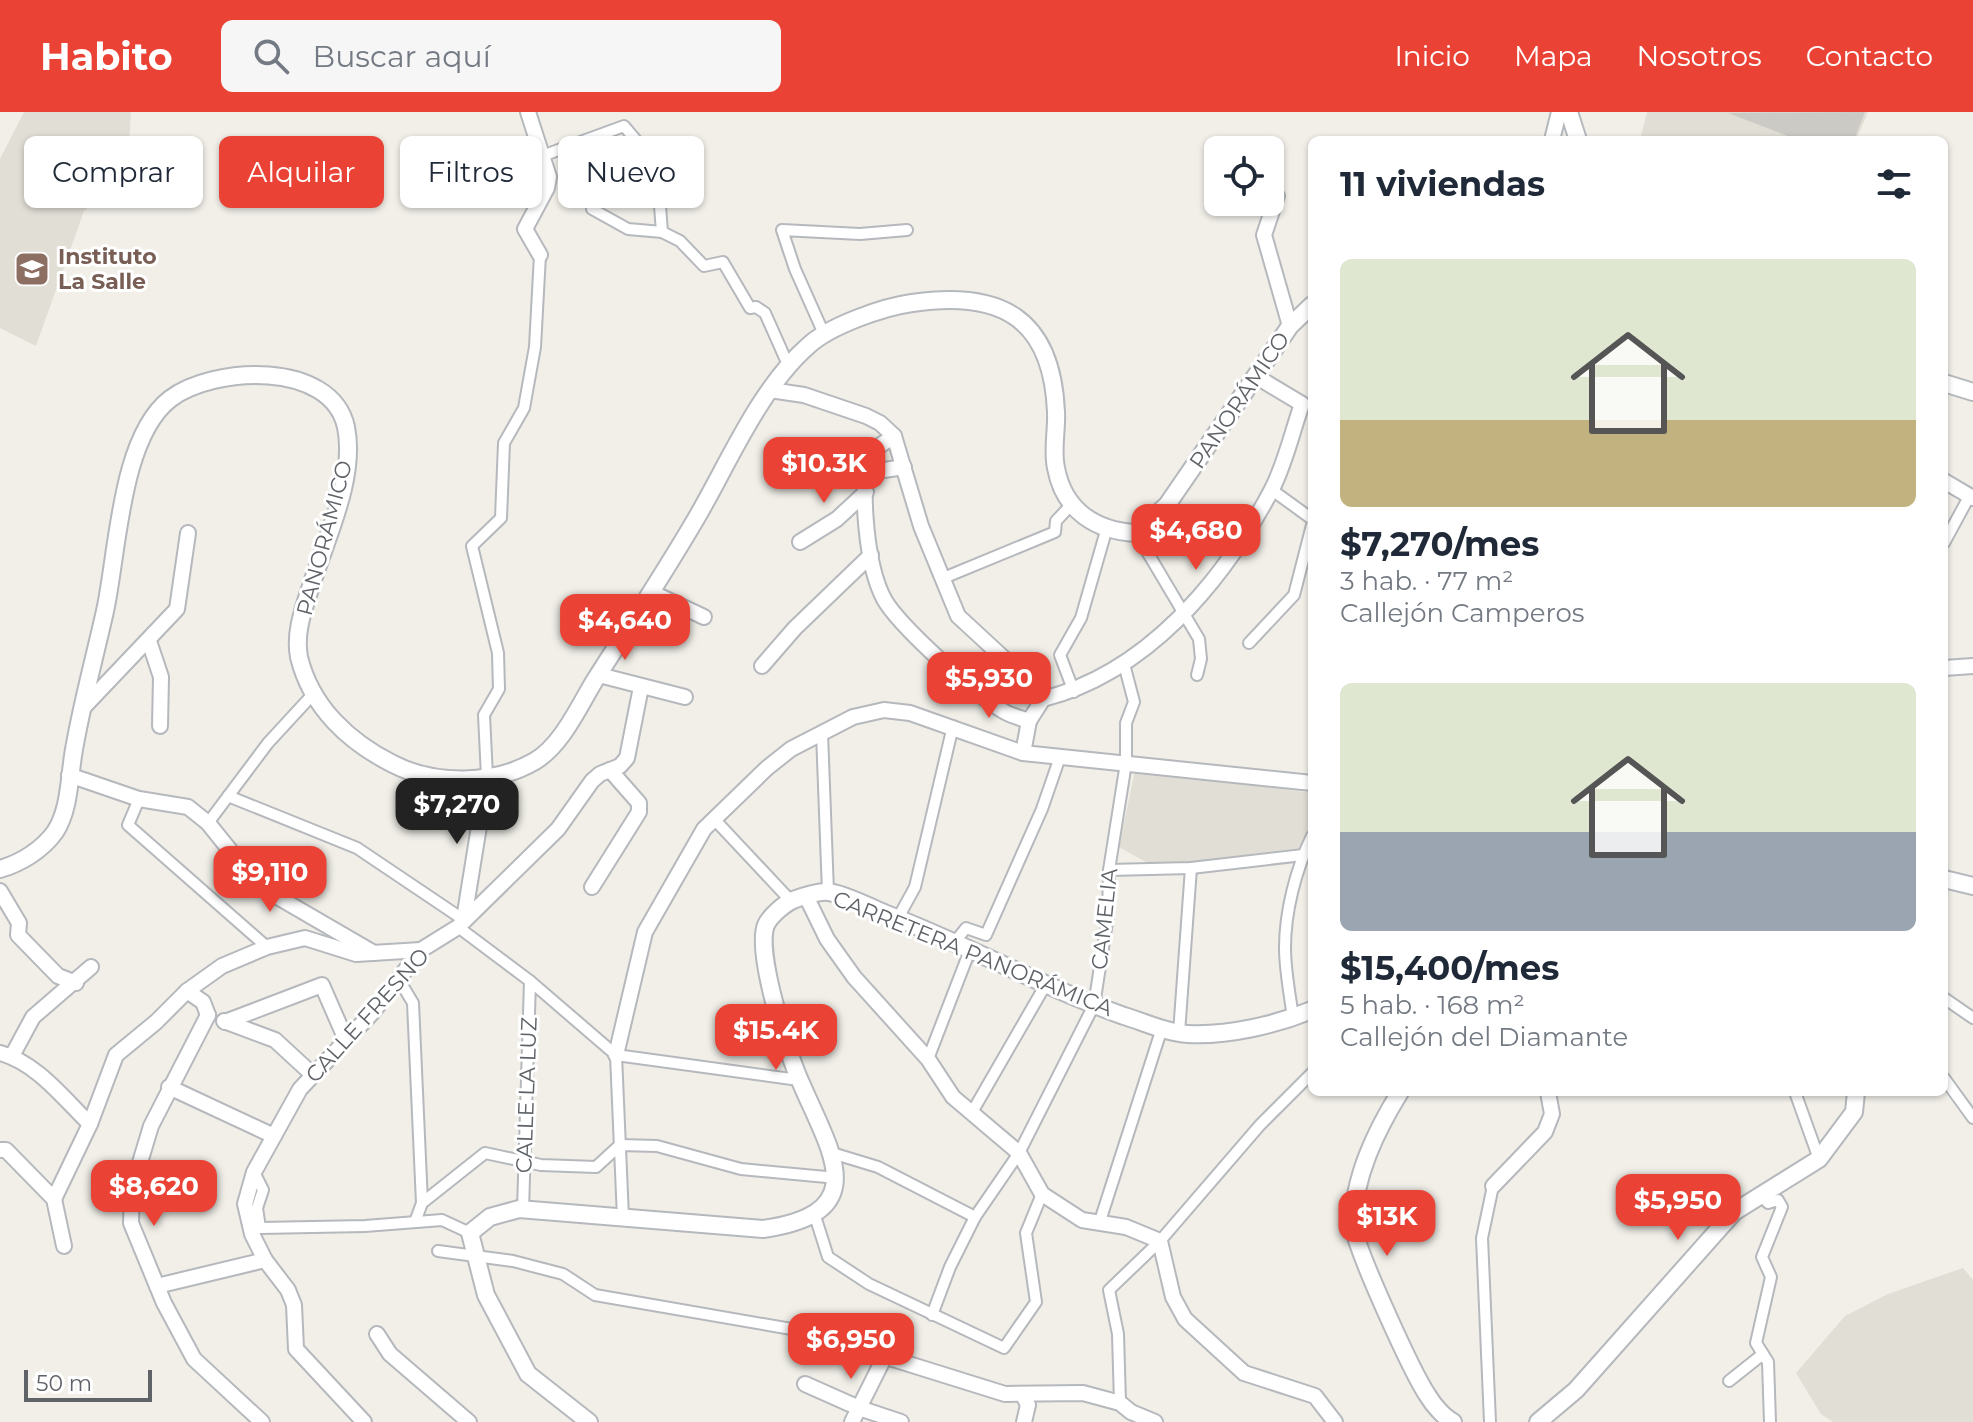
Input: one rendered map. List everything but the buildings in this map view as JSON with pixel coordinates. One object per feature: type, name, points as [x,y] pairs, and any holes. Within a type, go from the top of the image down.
[{"type":"street","points":[[528,112],[536,136]]},
{"type":"street","points":[[1553,136],[1559,112]]},
{"type":"street","points":[[1569,112],[1577,136]]},
{"type":"street","points":[[597,136],[624,126],[632,136]]},
{"type":"street","points":[[542,197],[549,177],[542,156],[558,150]]},
{"type":"street","points":[[461,923],[487,777],[484,715],[499,689],[498,653],[472,546],[501,518],[504,443],[524,408],[535,347],[540,255],[525,229],[536,208]]},
{"type":"street","points":[[660,208],[662,232]]},
{"type":"street","points":[[592,209],[628,229],[662,232],[680,241],[704,266],[723,262],[750,308],[756,307],[765,313],[789,367]]},
{"type":"street","points":[[1270,216],[1264,235],[1290,326]]},
{"type":"street","points":[[824,334],[795,269],[782,230],[860,234],[907,230]]},
{"type":"street","name":"PANORÁMICO","points":[[0,869],[33,854],[53,835],[64,813],[82,709],[106,607],[135,458],[149,423],[165,402],[194,383],[224,377],[287,377],[308,384],[332,399],[345,420],[348,446],[344,480],[301,614],[298,651],[307,680],[337,728],[367,751],[403,769],[436,778],[487,777],[538,759],[563,732],[653,593],[770,390],[807,347],[824,334],[876,312],[910,303],[978,301],[1010,311],[1030,329],[1046,354],[1056,415],[1056,470],[1072,504],[1087,521],[1106,531]]},
{"type":"street","name":"PANORÁMICO","points":[[1136,533],[1167,505],[1290,326],[1308,309]]},
{"type":"street","points":[[1023,753],[1029,721],[1043,699],[1074,692],[1124,664],[1183,615],[1206,592],[1272,490],[1302,404],[1257,377]]},
{"type":"street","points":[[1948,384],[1973,392]]},
{"type":"street","points":[[770,390],[804,395],[866,416],[880,423],[894,436],[921,526],[958,616],[1023,676],[1043,699]]},
{"type":"street","points":[[894,436],[869,453],[864,473],[871,555],[884,599],[917,637],[1006,713],[1029,721]]},
{"type":"street","points":[[864,473],[904,467]]},
{"type":"street","points":[[1948,483],[1971,496],[1948,536]]},
{"type":"street","points":[[1272,490],[1308,516]]},
{"type":"street","points":[[800,542],[837,519],[866,492]]},
{"type":"street","points":[[941,579],[1055,532],[1056,521],[1072,504]]},
{"type":"street","points":[[1074,692],[1060,655],[1081,618],[1106,531],[1136,533],[1199,639],[1201,659],[1197,675]]},
{"type":"street","points":[[82,709],[177,609],[188,533]]},
{"type":"street","points":[[1249,643],[1294,595],[1308,541]]},
{"type":"street","points":[[762,666],[795,628],[871,555]]},
{"type":"street","points":[[653,593],[704,617]]},
{"type":"street","points":[[149,641],[161,677],[160,726]]},
{"type":"street","name":"CAMELIA","points":[[932,1315],[950,1267],[975,1217],[1019,1153],[1094,1005],[1108,916],[1109,870],[1126,763],[1126,723],[1134,702],[1124,664]]},
{"type":"street","points":[[1948,668],[1973,666]]},
{"type":"street","points":[[599,675],[685,697]]},
{"type":"street","name":"CALLE FRESNO","points":[[364,1422],[296,1349],[294,1305],[288,1290],[265,1260],[252,1234],[245,1204],[254,1172],[300,1089],[346,1040],[421,950],[461,923],[558,829],[592,781],[627,758],[641,687]]},
{"type":"street","points":[[208,823],[268,743],[315,692]]},
{"type":"street","points":[[623,1218],[616,1055],[645,932],[704,829],[791,749],[853,717],[884,710],[910,713],[953,726],[1023,753],[1308,783]]},
{"type":"street","points":[[898,918],[915,887],[953,726]]},
{"type":"street","points":[[822,733],[828,892]]},
{"type":"street","points":[[928,1059],[966,928],[986,935],[1042,809],[1060,757]]},
{"type":"street","points":[[592,887],[639,812],[639,803],[610,770]]},
{"type":"street","points":[[69,775],[139,799],[188,807],[208,823],[249,874],[269,892],[376,954]]},
{"type":"street","points":[[228,796],[357,848],[461,923],[616,1055],[799,1080]]},
{"type":"street","points":[[139,799],[128,825],[267,947]]},
{"type":"street","points":[[715,820],[798,899],[854,977],[928,1059],[953,1097],[1019,1153],[1042,1194],[1082,1220],[1126,1227],[1160,1241]]},
{"type":"street","points":[[1293,1018],[1285,947],[1290,908],[1308,844]]},
{"type":"street","points":[[1109,870],[1191,868],[1303,855]]},
{"type":"street","points":[[1179,1033],[1191,868]]},
{"type":"street","points":[[1948,880],[1973,886]]},
{"type":"street","points":[[0,891],[19,923],[18,935],[58,976],[76,983]]},
{"type":"street","name":"CARRETERA PANORÁMICA","points":[[798,899],[828,892],[898,918],[1094,1005],[1179,1033],[1236,1030],[1293,1018],[1308,1012]]},
{"type":"street","points":[[470,1233],[490,1217],[523,1210],[763,1229],[796,1224],[815,1216],[833,1190],[837,1178],[832,1153],[799,1080],[768,979],[763,950],[766,924],[798,899]]},
{"type":"street","points":[[54,1199],[90,1124],[116,1055],[187,991],[222,966],[267,947],[305,938],[356,954],[421,950]]},
{"type":"street","points":[[90,1124],[40,1074],[6,1055],[33,1017],[91,967]]},
{"type":"street","points":[[398,978],[413,1003],[422,1203],[415,1222]]},
{"type":"street","name":"CALLE LA LUZ","points":[[523,1210],[530,981]]},
{"type":"street","points":[[971,1114],[1046,984]]},
{"type":"street","points":[[225,1022],[322,985],[346,1040]]},
{"type":"street","points":[[187,991],[203,1002],[208,1015],[275,1040],[313,1075]]},
{"type":"street","points":[[1948,1001],[1973,1018]]},
{"type":"street","points":[[208,1015],[151,1126],[132,1189],[131,1223],[157,1286],[194,1359],[262,1422]]},
{"type":"street","points":[[1100,1221],[1162,1028]]},
{"type":"street","points":[[1124,1412],[1118,1334],[1109,1290],[1160,1241],[1260,1125],[1308,1077]]},
{"type":"street","points":[[1948,1084],[1973,1118]]},
{"type":"street","points":[[169,1087],[274,1136]]},
{"type":"street","points":[[1398,1096],[1376,1134],[1360,1176],[1353,1228],[1414,1373],[1429,1399],[1453,1422]]},
{"type":"street","points":[[1490,1422],[1482,1238],[1493,1186],[1545,1132],[1552,1114],[1549,1096]]},
{"type":"street","points":[[1796,1096],[1819,1159]]},
{"type":"street","points":[[1538,1422],[1576,1390],[1734,1212],[1819,1159],[1854,1112],[1856,1096]]},
{"type":"street","points":[[422,1203],[485,1153],[523,1161],[596,1167],[620,1145],[657,1146],[741,1169],[837,1178]]},
{"type":"street","points":[[0,1150],[6,1150],[54,1199],[64,1246]]},
{"type":"street","points":[[832,1153],[878,1167],[975,1217]]},
{"type":"street","points":[[254,1172],[263,1190],[257,1208],[260,1228],[442,1220],[470,1233]]},
{"type":"street","points":[[815,1216],[828,1257],[869,1284],[1004,1348],[1036,1302],[1026,1233],[1042,1194]]},
{"type":"street","points":[[1760,1194],[1764,1201],[1778,1200],[1782,1207],[1762,1257],[1771,1277],[1756,1343],[1768,1362],[1770,1422]]},
{"type":"street","points":[[470,1233],[486,1295],[528,1374],[589,1422]]},
{"type":"street","points":[[1160,1241],[1173,1297],[1185,1319],[1244,1373],[1315,1396],[1335,1422]]},
{"type":"street","points":[[438,1251],[513,1261],[563,1274],[595,1295],[803,1331],[1005,1394],[1083,1393],[1155,1422]]},
{"type":"street","points":[[157,1286],[265,1260]]},
{"type":"street","points":[[377,1334],[390,1354],[469,1422]]},
{"type":"street","points":[[1729,1381],[1763,1354]]},
{"type":"street","points":[[855,1415],[884,1358]]},
{"type":"street","points":[[805,1384],[855,1415],[901,1422]]},
{"type":"street","points":[[1023,1395],[1028,1405],[1024,1422]]},
{"type":"shaded area","name":"Instituto La Salle","points":[[24,112],[131,112],[130,136],[24,136],[24,208],[88,208],[36,346],[0,328],[0,159]]},
{"type":"shaded area","points":[[1647,112],[1868,112],[1858,136],[1641,136]]},
{"type":"shaded area","points":[[1135,770],[1308,792],[1308,832],[1301,848],[1153,866],[1119,847]]},
{"type":"shaded area","points":[[1963,1268],[1973,1280],[1973,1422],[1833,1422],[1821,1414],[1796,1373],[1845,1316],[1888,1294]]},
{"type":"place","name":"Instituto La Salle","points":[[32,269]]}]
